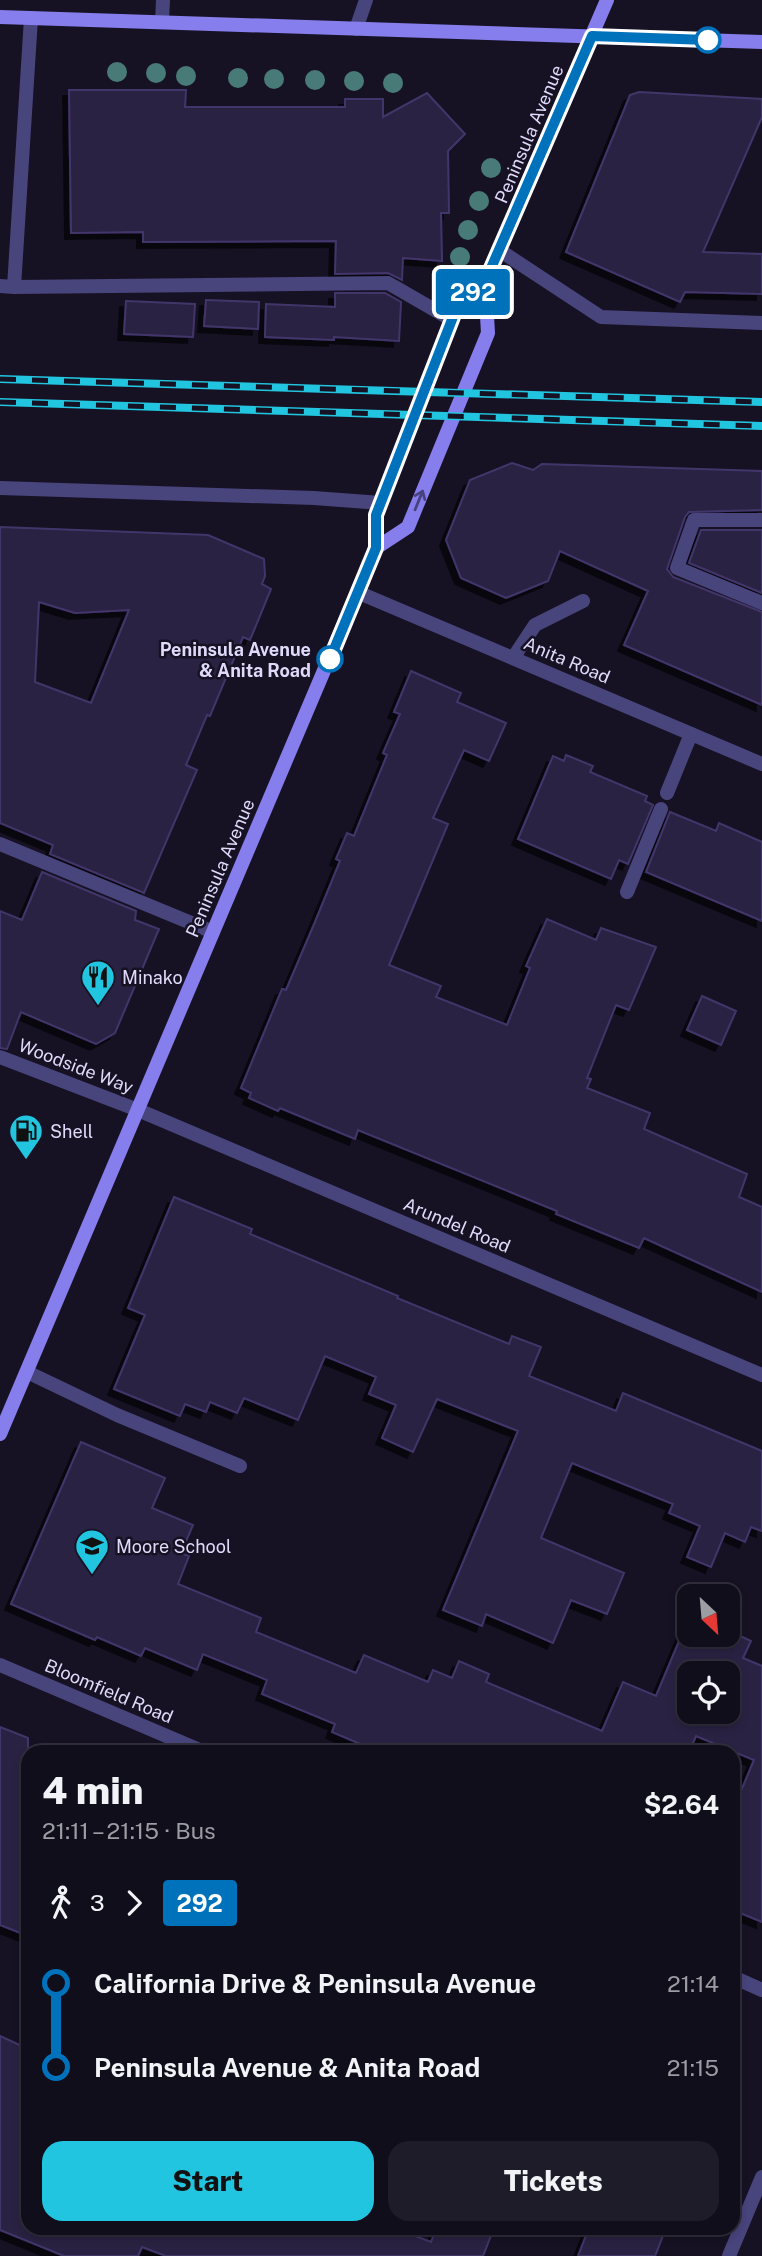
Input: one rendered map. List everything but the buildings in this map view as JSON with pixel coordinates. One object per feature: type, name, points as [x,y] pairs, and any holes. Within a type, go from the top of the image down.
[{"type":"main road","name":"Peninsula Avenue","points":[[376,548],[408,527],[488,333],[485,282],[607,0]]},
{"type":"main road","points":[[0,17],[762,42]]},
{"type":"main road","name":"Peninsula Avenue","points":[[0,1434],[376,548],[376,515],[458,304],[485,282]]},
{"type":"street","points":[[162,22],[163,0]]},
{"type":"street","points":[[356,29],[366,0]]},
{"type":"street","points":[[31,18],[7,286],[388,283],[452,320]]},
{"type":"street","points":[[499,250],[601,317],[762,323]]},
{"type":"street","points":[[0,488],[314,498],[381,503]]},
{"type":"street","points":[[762,520],[694,520],[677,568],[762,603]]},
{"type":"street","name":"Anita Road","points":[[357,592],[762,764]]},
{"type":"street","points":[[513,658],[535,625],[583,601]]},
{"type":"street","points":[[667,793],[691,734]]},
{"type":"street","points":[[627,892],[661,808]]},
{"type":"street","points":[[0,844],[213,932]]},
{"type":"street","name":"Woodside Way","points":[[0,1057],[138,1110]]},
{"type":"street","name":"Arundel Road","points":[[138,1110],[762,1375]]},
{"type":"street","points":[[27,1372],[117,1415],[240,1466]]},
{"type":"street","name":"Bloomfield Road","points":[[0,1665],[188,1745]]},
{"type":"street","points":[[740,1981],[762,1990]]},
{"type":"street","points":[[740,2230],[762,2177]]},
{"type":"street","points":[[729,2256],[738,2235]]},
{"type":"railway","points":[[0,379],[762,402]]},
{"type":"railway","points":[[0,402],[762,426]]},
{"type":"bus line","name":"292","points":[[330,659],[376,548],[376,515],[458,304],[485,282],[592,36],[708,40]]},
{"type":"place","name":"Peninsula Avenue & Anita Road","points":[[330,659]]},
{"type":"place","name":"Minako","points":[[98,1007]]},
{"type":"place","name":"Shell","points":[[26,1161]]},
{"type":"place","name":"Moore School","points":[[92,1576]]}]
